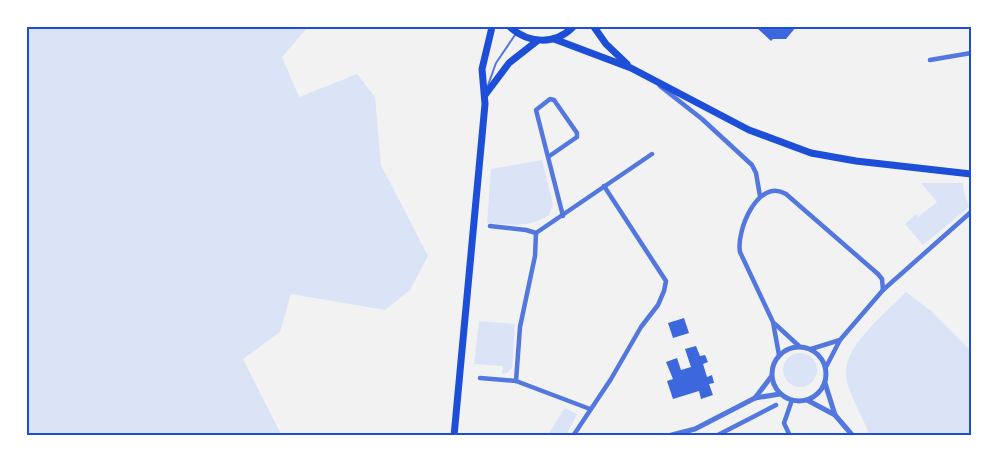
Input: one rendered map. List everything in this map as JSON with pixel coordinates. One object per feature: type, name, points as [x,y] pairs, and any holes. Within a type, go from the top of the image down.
[{"type":"main road","points":[[454,436],[484,95],[482,69],[492,27]]},
{"type":"main road","points":[[510,27],[537,41]]},
{"type":"main road","points":[[484,95],[509,63],[537,41],[554,39],[567,33],[573,27]]},
{"type":"main road","points":[[594,27],[606,44],[631,68]]},
{"type":"main road","points":[[554,39],[631,68],[749,130],[811,153],[856,161],[971,174]]},
{"type":"street","points":[[930,60],[971,52]]},
{"type":"street","points":[[651,79],[742,153],[756,173],[760,196]]},
{"type":"street","points":[[548,157],[577,137],[554,100],[550,99],[536,110],[563,216]]},
{"type":"street","points":[[490,226],[536,233],[652,154]]},
{"type":"street","points":[[573,436],[611,379],[641,327],[658,305],[664,291],[664,276],[604,186]]},
{"type":"street","points":[[779,355],[773,322],[740,252],[739,244],[741,232],[760,196],[771,190],[786,194],[878,274],[882,279],[883,290]]},
{"type":"street","points":[[835,415],[825,383],[826,367],[840,340],[883,290],[971,212]]},
{"type":"street","points":[[516,381],[520,327],[535,256],[536,233]]},
{"type":"street","points":[[773,322],[799,346]]},
{"type":"street","points":[[811,349],[840,340]]},
{"type":"street","points":[[826,367],[823,360],[811,349],[792,347],[779,355],[773,365],[774,386],[780,394],[792,400],[807,400],[835,415],[853,436]]},
{"type":"street","points":[[755,398],[772,376]]},
{"type":"street","points":[[480,378],[516,381],[590,409]]},
{"type":"street","points":[[807,400],[821,391],[825,383]]},
{"type":"street","points":[[668,436],[695,429],[755,398],[780,394]]},
{"type":"street","points":[[790,436],[784,423],[792,400]]},
{"type":"street","points":[[716,436],[776,405]]},
{"type":"lane","points":[[484,95],[496,63],[518,30]]},
{"type":"shaded area","points":[[27,27],[308,27],[282,57],[299,97],[357,74],[375,97],[381,165],[428,256],[410,290],[385,310],[291,294],[280,332],[243,359],[282,436],[27,436]]},
{"type":"shaded area","points":[[542,160],[553,204],[549,215],[527,224],[487,223],[491,169]]},
{"type":"shaded area","points":[[921,183],[963,183],[969,207],[923,245],[905,224],[916,214],[918,217],[937,202]]},
{"type":"shaded area","points":[[906,292],[931,311],[971,351],[971,436],[871,436],[856,406],[846,376],[851,353],[867,331]]},
{"type":"shaded area","points":[[479,321],[515,324],[512,368],[507,373],[502,374],[503,366],[474,364]]},
{"type":"shaded area","points":[[800,353],[812,358],[817,370],[812,382],[800,387],[788,382],[783,370],[788,358]]},
{"type":"shaded area","points":[[565,408],[577,414],[566,436],[547,436]]},
{"type":"building","points":[[756,27],[796,27],[786,39],[771,41]]},
{"type":"building","points":[[684,318],[689,333],[673,338],[668,323]]},
{"type":"building","points":[[696,346],[700,356],[705,355],[708,362],[703,364],[707,377],[712,375],[714,383],[709,384],[713,395],[701,399],[699,391],[673,399],[667,381],[673,379],[666,362],[677,358],[681,370],[691,367],[685,349]]}]
